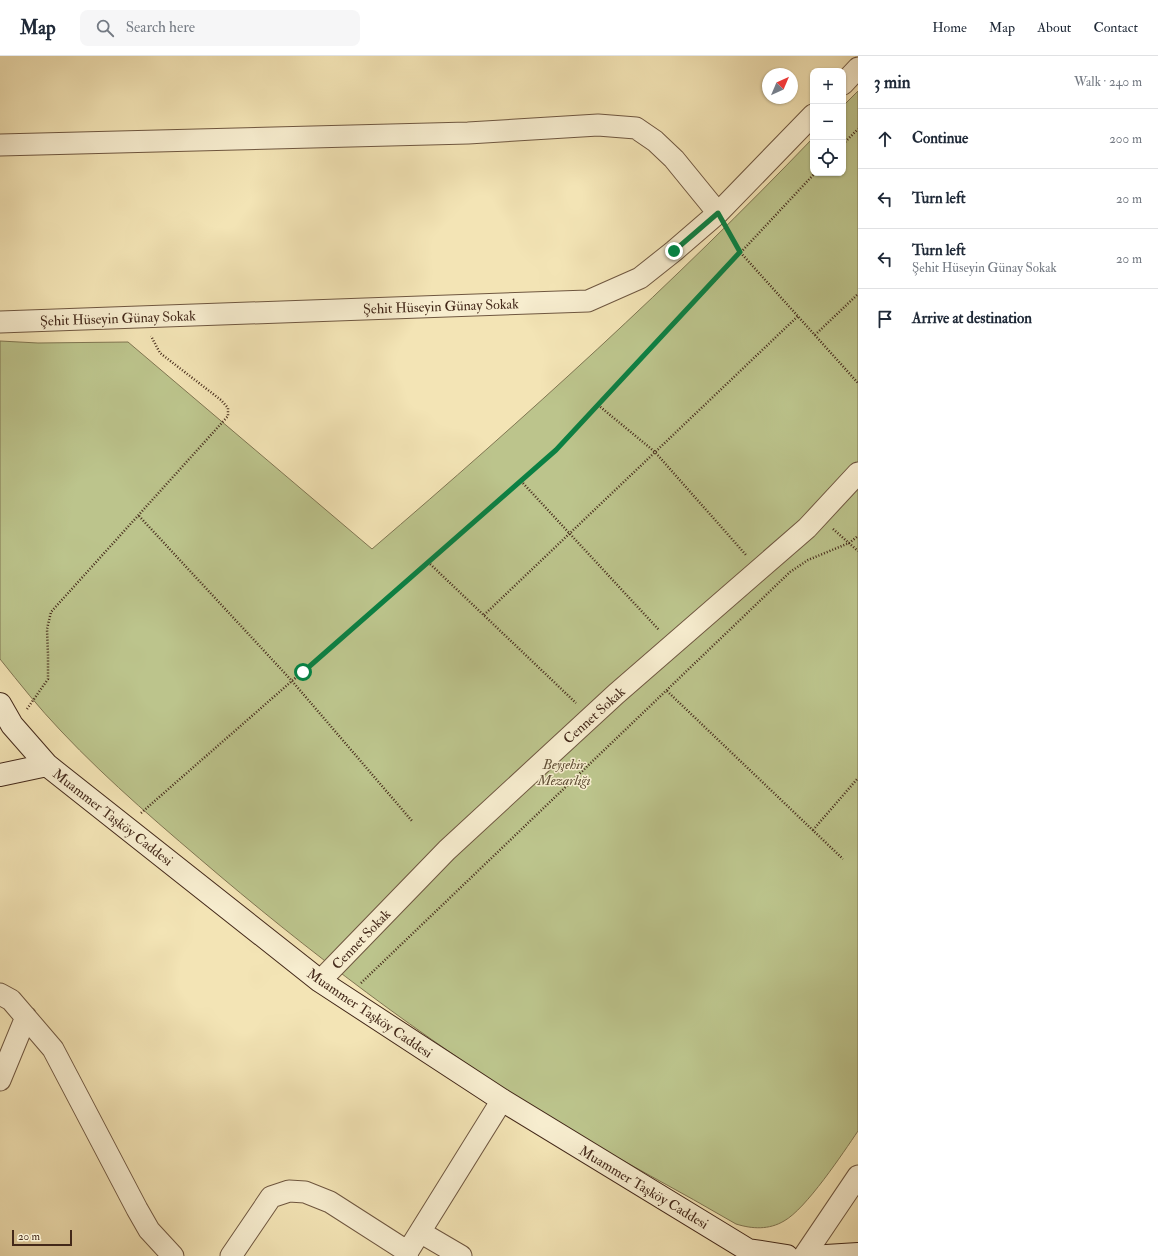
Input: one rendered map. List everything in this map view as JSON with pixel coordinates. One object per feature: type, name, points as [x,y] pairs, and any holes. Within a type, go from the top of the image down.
[{"type":"street","points":[[846,81],[858,68]]},
{"type":"street","name":"Şehit Hüseyin Günay Sokak","points":[[0,322],[588,301],[640,278],[718,213],[810,118]]},
{"type":"street","points":[[0,145],[468,133],[598,126],[636,128],[655,141],[674,159],[718,213]]},
{"type":"street","name":"Cennet Sokak","points":[[320,981],[447,850],[591,717],[760,570],[818,516],[858,473]]},
{"type":"street","name":"Muammer Taşköy Caddesi","points":[[0,704],[12,725],[47,765],[320,981],[502,1100],[753,1253],[787,1256]]},
{"type":"street","points":[[0,775],[47,765]]},
{"type":"street","points":[[0,994],[11,1000],[53,1048],[146,1224],[162,1245],[173,1256]]},
{"type":"street","points":[[0,1080],[26,1016]]},
{"type":"street","points":[[231,1256],[271,1197],[289,1191],[305,1192],[330,1202],[407,1254],[502,1100]]},
{"type":"street","points":[[804,1256],[858,1176]]},
{"type":"street","points":[[420,1232],[460,1256]]},
{"type":"street","points":[[826,1256],[858,1254]]},
{"type":"path","points":[[846,141],[858,129]]},
{"type":"path","points":[[125,827],[556,450],[812,176]]},
{"type":"path","points":[[718,213],[740,252],[858,383]]},
{"type":"path","points":[[815,335],[858,294]]},
{"type":"path","points":[[484,616],[798,316]]},
{"type":"path","points":[[12,725],[32,703],[48,679],[47,629],[51,612],[228,416],[228,408],[221,400],[160,353],[148,329],[147,317]]},
{"type":"path","points":[[598,405],[656,452],[760,570]]},
{"type":"path","points":[[521,481],[672,645]]},
{"type":"path","points":[[139,516],[292,681],[412,821]]},
{"type":"path","points":[[818,516],[858,551]]},
{"type":"path","points":[[346,998],[790,572],[808,560],[849,543],[858,536]]},
{"type":"path","points":[[428,562],[591,717]]},
{"type":"path","points":[[667,691],[843,859]]},
{"type":"path","points":[[813,830],[858,778]]},
{"type":"green space","name":"Beyşehir Mezarlığı","points":[[858,91],[858,1131],[824,1180],[793,1215],[772,1226],[754,1228],[736,1224],[565,1127],[475,1070],[388,1008],[303,944],[159,824],[99,769],[37,705],[0,659],[0,341],[38,343],[128,342],[372,549],[486,450],[598,349],[707,245],[810,141],[810,176],[846,176],[846,103]]},
{"type":"route","points":[[303,672],[556,450],[740,252],[718,213],[674,251]]}]
